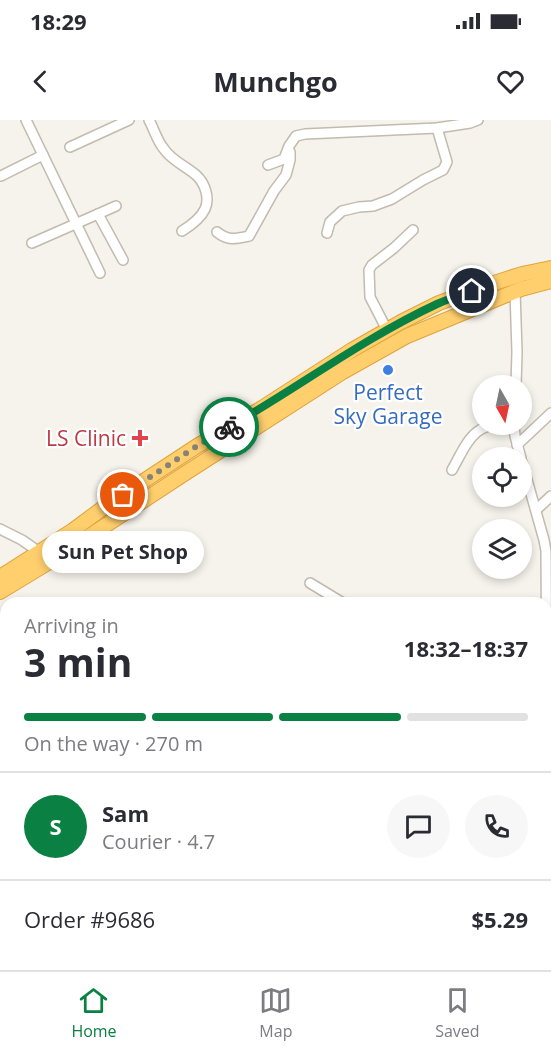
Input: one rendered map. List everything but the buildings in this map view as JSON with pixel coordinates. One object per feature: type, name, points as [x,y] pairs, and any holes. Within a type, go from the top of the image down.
[{"type":"highway","points":[[0,577],[197,446],[387,330],[439,303],[522,274],[551,268]]},
{"type":"highway","points":[[0,592],[340,373],[407,336],[515,291],[551,281]]},
{"type":"street","points":[[26,120],[100,273]]},
{"type":"street","points":[[70,147],[129,120]]},
{"type":"street","points":[[149,120],[163,149],[198,176],[205,187],[207,197],[205,209],[182,231]]},
{"type":"street","points":[[268,165],[284,159],[296,136],[305,134],[405,125],[437,128],[478,120]]},
{"type":"street","points":[[327,233],[330,222],[342,211],[392,200],[443,170],[447,162],[437,128]]},
{"type":"street","points":[[217,232],[224,237],[236,239],[249,236],[274,191],[286,175],[290,160],[289,146]]},
{"type":"street","points":[[1,176],[42,155]]},
{"type":"street","points":[[32,243],[116,206]]},
{"type":"street","points":[[98,214],[123,260]]},
{"type":"street","points":[[387,330],[370,297],[369,270],[412,230]]},
{"type":"street","points":[[515,291],[516,375]]},
{"type":"street","points":[[517,445],[551,413]]},
{"type":"street","points":[[452,470],[472,435]]},
{"type":"street","points":[[515,435],[517,445]]},
{"type":"street","points":[[532,496],[546,551],[548,597]]},
{"type":"street","points":[[536,510],[551,496]]},
{"type":"street","points":[[0,529],[39,552]]},
{"type":"street","points":[[310,583],[334,597]]},
{"type":"way so far","points":[[123,495],[229,427]]},
{"type":"place","name":"Perfect Sky Garage","points":[[388,370]]},
{"type":"place","name":"LS Clinic","points":[[140,438]]},
{"type":"place","name":"Sun Pet Shop","points":[[123,495]]},
{"type":"route","points":[[229,427],[400,322],[439,303],[472,291]]}]
